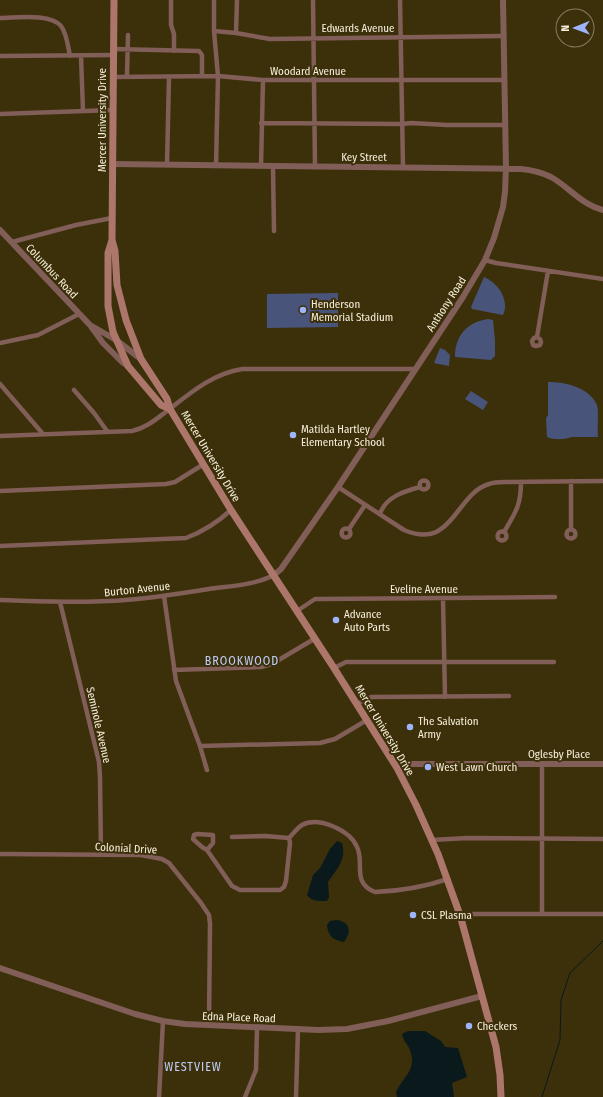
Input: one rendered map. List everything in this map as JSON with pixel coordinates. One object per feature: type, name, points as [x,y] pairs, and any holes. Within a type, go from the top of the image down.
[{"type":"main road","name":"Mercer University Drive","points":[[114,0],[112,240],[115,251],[116,275],[121,303],[128,326],[141,359],[167,399],[170,409],[231,510],[397,768],[432,840],[448,879],[460,915],[496,1047],[501,1097]]},
{"type":"main road","name":"Mercer University Drive","points":[[112,240],[108,253],[108,306],[116,340],[128,366],[160,405],[170,409]]},
{"type":"street","points":[[171,0],[171,25],[174,34],[174,50]]},
{"type":"street","points":[[214,0],[214,32],[218,76],[216,166]]},
{"type":"street","points":[[236,33],[237,0]]},
{"type":"street","points":[[313,0],[315,167]]},
{"type":"street","points":[[400,0],[403,167]]},
{"type":"street","name":"Anthony Road","points":[[274,575],[281,569],[338,487],[472,283],[485,260],[494,238],[505,192],[506,168],[502,0]]},
{"type":"street","points":[[0,18],[41,18],[52,20],[61,27],[70,56]]},
{"type":"street","name":"Edwards Avenue","points":[[214,32],[236,33],[270,39],[313,37],[503,36]]},
{"type":"street","points":[[127,76],[128,35]]},
{"type":"street","points":[[0,56],[81,56],[128,49],[197,51],[202,54],[202,76]]},
{"type":"street","points":[[81,56],[83,111]]},
{"type":"street","name":"Woodard Avenue","points":[[113,77],[218,76],[263,80],[313,81],[504,80]]},
{"type":"street","points":[[167,165],[169,77]]},
{"type":"street","points":[[261,166],[263,80]]},
{"type":"street","points":[[0,114],[113,110]]},
{"type":"street","points":[[262,123],[402,124],[410,122],[447,125],[505,125]]},
{"type":"street","name":"Key Street","points":[[113,164],[506,168],[529,170],[548,176],[582,200],[603,210]]},
{"type":"street","points":[[272,166],[274,231]]},
{"type":"street","points":[[12,242],[76,225],[112,218]]},
{"type":"street","name":"Columbus Road","points":[[0,230],[90,326],[92,331],[122,362],[128,366]]},
{"type":"street","points":[[485,260],[496,263],[603,279]]},
{"type":"street","points":[[537,337],[548,271]]},
{"type":"street","points":[[0,343],[38,335],[79,314]]},
{"type":"street","name":"Columbus Road","points":[[90,326],[116,340],[141,359]]},
{"type":"street","points":[[0,436],[132,431],[140,429],[170,409],[204,382],[234,370],[250,368],[415,369]]},
{"type":"street","points":[[0,384],[43,434]]},
{"type":"street","points":[[74,390],[107,431]]},
{"type":"street","points":[[0,491],[166,484],[181,479],[204,464]]},
{"type":"street","points":[[571,481],[571,529]]},
{"type":"street","points":[[338,487],[404,530],[415,534],[427,534],[441,530],[472,496],[483,487],[496,482],[603,481]]},
{"type":"street","points":[[504,532],[518,508],[521,496],[521,482]]},
{"type":"street","points":[[380,514],[382,509],[389,501],[399,494],[420,487]]},
{"type":"street","points":[[349,530],[365,505]]},
{"type":"street","points":[[0,546],[186,538],[202,530],[231,510]]},
{"type":"street","name":"Burton Avenue","points":[[0,600],[60,602],[111,601],[164,596],[265,580],[274,575]]},
{"type":"street","points":[[164,596],[176,680],[207,770]]},
{"type":"street","name":"Eveline Avenue","points":[[297,611],[319,599],[555,597]]},
{"type":"street","points":[[443,598],[445,697]]},
{"type":"street","name":"Seminole Avenue","points":[[60,602],[99,762],[101,854]]},
{"type":"street","points":[[174,670],[261,667],[272,664],[314,639]]},
{"type":"street","points":[[334,668],[346,662],[554,662]]},
{"type":"street","points":[[357,705],[365,699],[372,697],[509,696]]},
{"type":"street","points":[[200,746],[320,743],[335,738],[367,720]]},
{"type":"street","name":"Oglesby Place","points":[[397,768],[404,764],[603,764]]},
{"type":"street","points":[[542,764],[542,914]]},
{"type":"street","points":[[289,838],[298,828],[308,823],[329,825],[342,830],[350,836],[359,851],[359,871],[363,883],[370,890],[375,892],[428,886],[448,879]]},
{"type":"street","points":[[207,850],[213,843],[213,835],[194,835],[193,839],[207,850],[232,886],[236,889],[280,890],[284,887],[286,881],[290,843],[289,838]]},
{"type":"street","points":[[232,837],[265,836],[289,838]]},
{"type":"street","points":[[432,840],[467,838],[603,839]]},
{"type":"street","name":"Colonial Drive","points":[[0,854],[141,855],[162,859],[175,869],[209,915],[209,1025]]},
{"type":"street","points":[[460,915],[603,914]]},
{"type":"street","name":"Edna Place Road","points":[[0,968],[135,1014],[185,1024],[298,1029],[359,1028],[388,1022],[482,996]]},
{"type":"street","points":[[159,1097],[164,1021]]},
{"type":"street","points":[[245,1097],[256,1070],[257,1028]]},
{"type":"street","points":[[296,1097],[298,1029]]},
{"type":"shaded area","points":[[484,277],[494,283],[504,298],[505,309],[503,315],[472,309],[471,307]]},
{"type":"shaded area","name":"Henderson Memorial Stadium","points":[[338,293],[338,327],[267,328],[267,294]]},
{"type":"shaded area","points":[[488,319],[493,320],[495,356],[491,360],[455,357],[457,343],[464,331],[474,323]]},
{"type":"shaded area","points":[[440,348],[445,350],[450,355],[449,366],[434,363]]},
{"type":"shaded area","points":[[548,382],[562,383],[576,387],[588,394],[593,399],[598,408],[598,437],[552,439],[547,437],[546,418],[548,415]]},
{"type":"shaded area","points":[[471,391],[488,402],[483,410],[465,399]]},
{"type":"shaded area","points":[[337,841],[342,843],[343,854],[338,868],[328,882],[329,897],[327,901],[313,900],[307,895],[313,875],[320,868],[330,849]]},
{"type":"shaded area","points":[[337,920],[345,923],[349,931],[344,942],[334,939],[329,932],[327,925],[330,921]]},
{"type":"shaded area","points":[[408,1031],[425,1031],[441,1041],[445,1047],[458,1048],[467,1077],[452,1083],[454,1097],[397,1097],[396,1092],[409,1072],[412,1063],[410,1050],[403,1039],[402,1034]]},
{"type":"waterway","points":[[542,1097],[560,1040],[561,1000],[570,973],[603,941]]},
{"type":"place","name":"Henderson Memorial Stadium","points":[[303,310]]},
{"type":"place","name":"Matilda Hartley Elementary School","points":[[293,435]]},
{"type":"place","name":"Advance Auto Parts","points":[[336,620]]},
{"type":"place","name":"The Salvation Army","points":[[410,727]]},
{"type":"place","name":"West Lawn Church","points":[[428,767]]},
{"type":"place","name":"CSL Plasma","points":[[413,915]]},
{"type":"place","name":"Checkers","points":[[469,1026]]},
{"type":"district","name":"BROOKWOOD","points":[[242,661]]},
{"type":"district","name":"WESTVIEW","points":[[193,1067]]}]
